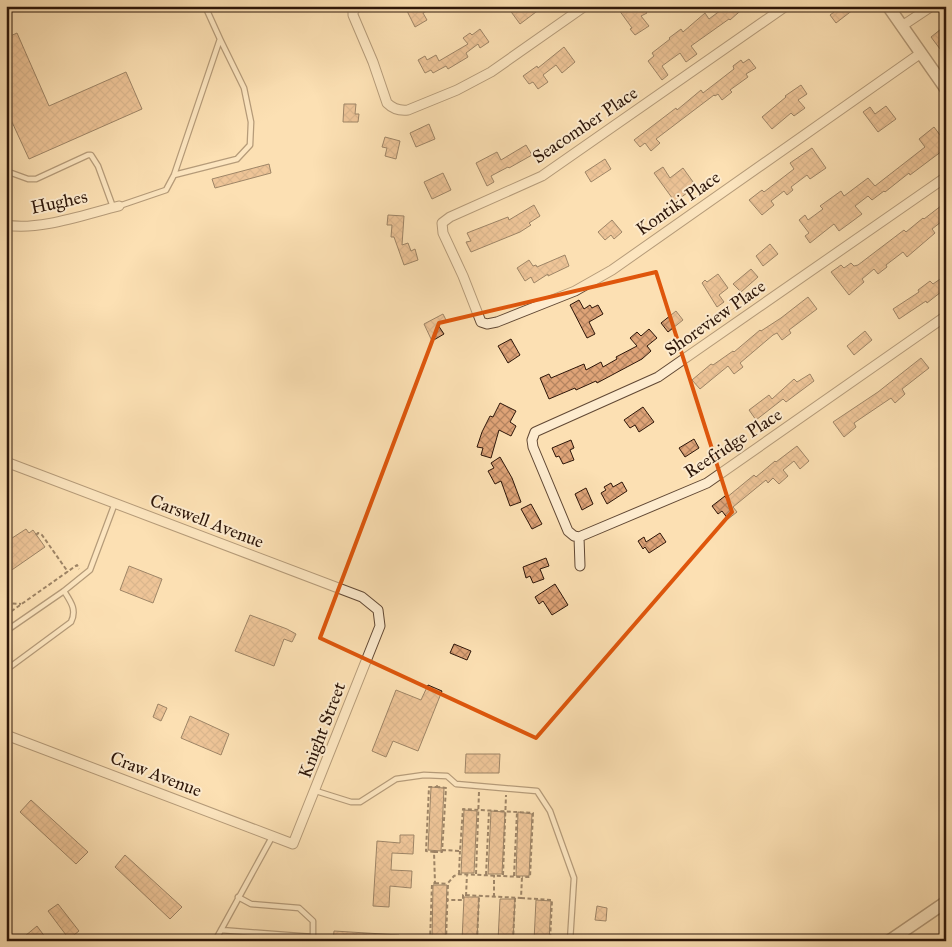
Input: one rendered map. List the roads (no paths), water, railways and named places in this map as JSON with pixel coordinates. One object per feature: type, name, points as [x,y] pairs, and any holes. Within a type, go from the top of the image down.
[{"type":"street","points":[[357,6],[353,12],[354,15],[387,103],[396,110],[408,110],[457,90],[491,72],[585,6]]},
{"type":"street","name":"Seacomber Place","points":[[463,276],[443,233],[442,223],[542,176],[786,6]]},
{"type":"street","points":[[888,6],[946,89]]},
{"type":"street","points":[[902,26],[932,6]]},
{"type":"street","name":"Kontiki Place","points":[[463,276],[478,317],[481,322],[487,324],[497,322],[584,286],[612,270],[921,53]]},
{"type":"street","name":"Shoreview Place","points":[[579,537],[574,536],[568,531],[533,447],[532,440],[535,432],[658,377],[946,177]]},
{"type":"street","name":"Hughes","points":[[6,225],[18,227],[39,225],[116,206]]},
{"type":"street","name":"Reefridge Place","points":[[579,537],[707,483],[946,316]]},
{"type":"street","name":"Carswell Avenue","points":[[6,462],[362,596],[378,610],[380,626]]},
{"type":"street","points":[[579,537],[580,566]]},
{"type":"street","name":"Knight Street","points":[[293,844],[316,791],[380,626]]},
{"type":"street","name":"Craw Avenue","points":[[6,735],[293,844]]},
{"type":"street","points":[[889,941],[946,902]]},
{"type":"lane","points":[[174,175],[237,159],[250,145],[251,122],[244,88],[205,6]]},
{"type":"lane","points":[[6,172],[28,180],[36,179],[88,155],[92,156],[98,166],[116,206],[166,190],[174,175],[220,39]]},
{"type":"lane","points":[[6,631],[64,591],[90,570],[115,503]]},
{"type":"lane","points":[[6,670],[71,622],[74,615],[73,608],[64,591]]},
{"type":"lane","points":[[316,791],[351,802],[360,802],[396,779],[424,775],[447,776],[456,784],[537,790],[550,812],[574,878],[570,941]]},
{"type":"lane","points":[[215,941],[272,836]]},
{"type":"lane","points":[[221,930],[313,939],[313,921],[299,908],[251,904],[238,897]]}]
